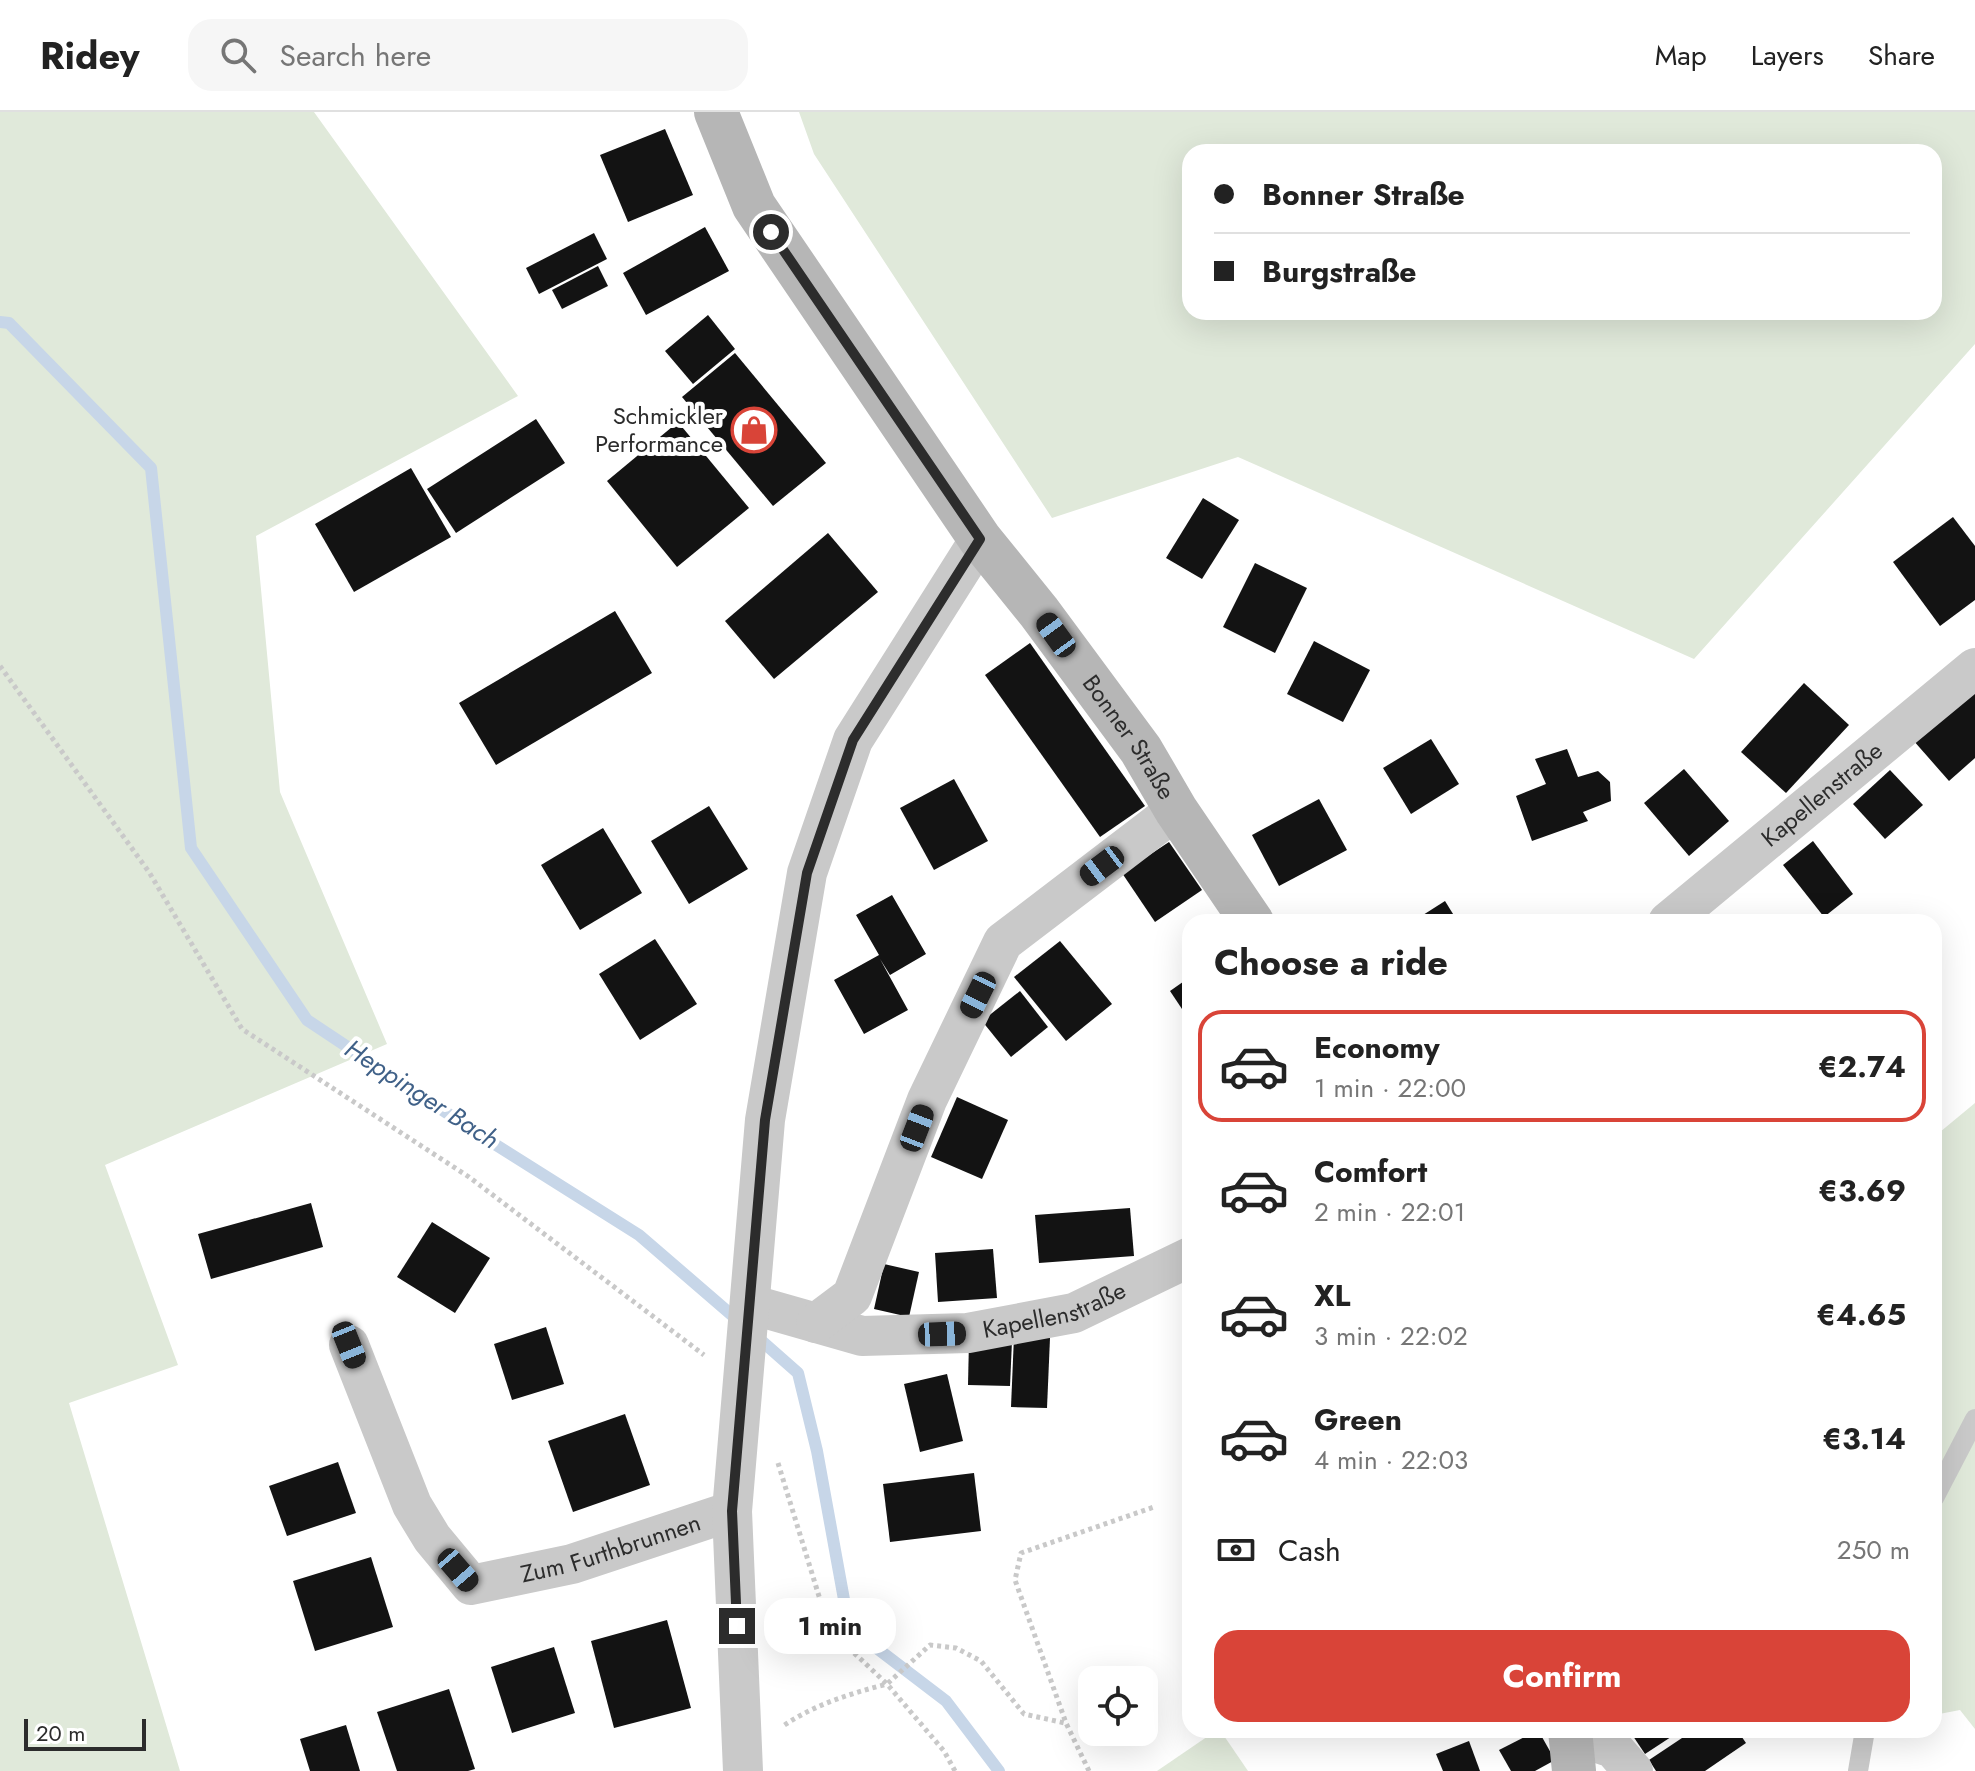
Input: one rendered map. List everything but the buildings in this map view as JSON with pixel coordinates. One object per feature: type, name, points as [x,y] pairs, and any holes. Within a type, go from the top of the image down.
[{"type":"main road","name":"Bonner Straße","points":[[716,112],[754,206],[980,539],[1039,612],[1141,750],[1176,810],[1247,914]]},
{"type":"street","points":[[743,1771],[732,1511],[765,1120],[807,873],[853,740],[980,539]]},
{"type":"street","name":"Kapellenstraße","points":[[1678,914],[1975,668]]},
{"type":"street","points":[[816,1323],[852,1296],[927,1100],[1003,942],[1176,810]]},
{"type":"street","name":"Kapellenstraße","points":[[749,1321],[816,1323],[862,1336],[968,1333],[1074,1313],[1175,1266]]},
{"type":"street","name":"Zum Furthbrunnen","points":[[349,1345],[412,1505],[438,1546],[471,1585],[572,1564],[732,1511]]},
{"type":"street","points":[[1571,1745],[1613,1748],[1633,1771]]},
{"type":"lane","points":[[1942,1483],[1975,1419]]},
{"type":"lane","points":[[1858,1771],[1864,1738]]},
{"type":"path","points":[[0,666],[149,872],[242,1029],[469,1177],[742,1404],[767,1421],[826,1619],[834,1634],[887,1684],[944,1751],[955,1771]]},
{"type":"path","points":[[1089,1771],[1066,1723],[1015,1580],[1021,1553],[1154,1507]]},
{"type":"path","points":[[771,1733],[809,1708],[887,1684],[930,1645],[956,1648],[981,1661],[1024,1714],[1066,1723]]},
{"type":"green space","points":[[0,112],[314,112],[518,396],[256,536],[280,792],[387,1044],[105,1165],[178,1365],[69,1403],[180,1771],[0,1771]]},
{"type":"green space","points":[[799,112],[1975,112],[1975,344],[1694,659],[1238,457],[1052,518],[814,154]]},
{"type":"green space","points":[[1975,1103],[1975,1729],[1960,1710],[1942,1713],[1942,1130]]},
{"type":"green space","points":[[1205,1738],[1225,1738],[1248,1771],[1157,1771]]},
{"type":"waterway","name":"Heppinger Bach","points":[[0,322],[9,323],[151,468],[191,848],[307,1020],[477,1133],[639,1235],[741,1323]]},
{"type":"waterway","name":"Heppinger Bach","points":[[755,1335],[798,1373],[817,1451],[849,1627],[946,1701],[999,1771]]},
{"type":"place","name":"Schmickler Performance","points":[[754,430]]},
{"type":"route","points":[[737,1626],[732,1511],[765,1120],[807,873],[853,740],[980,539],[771,232]]}]
